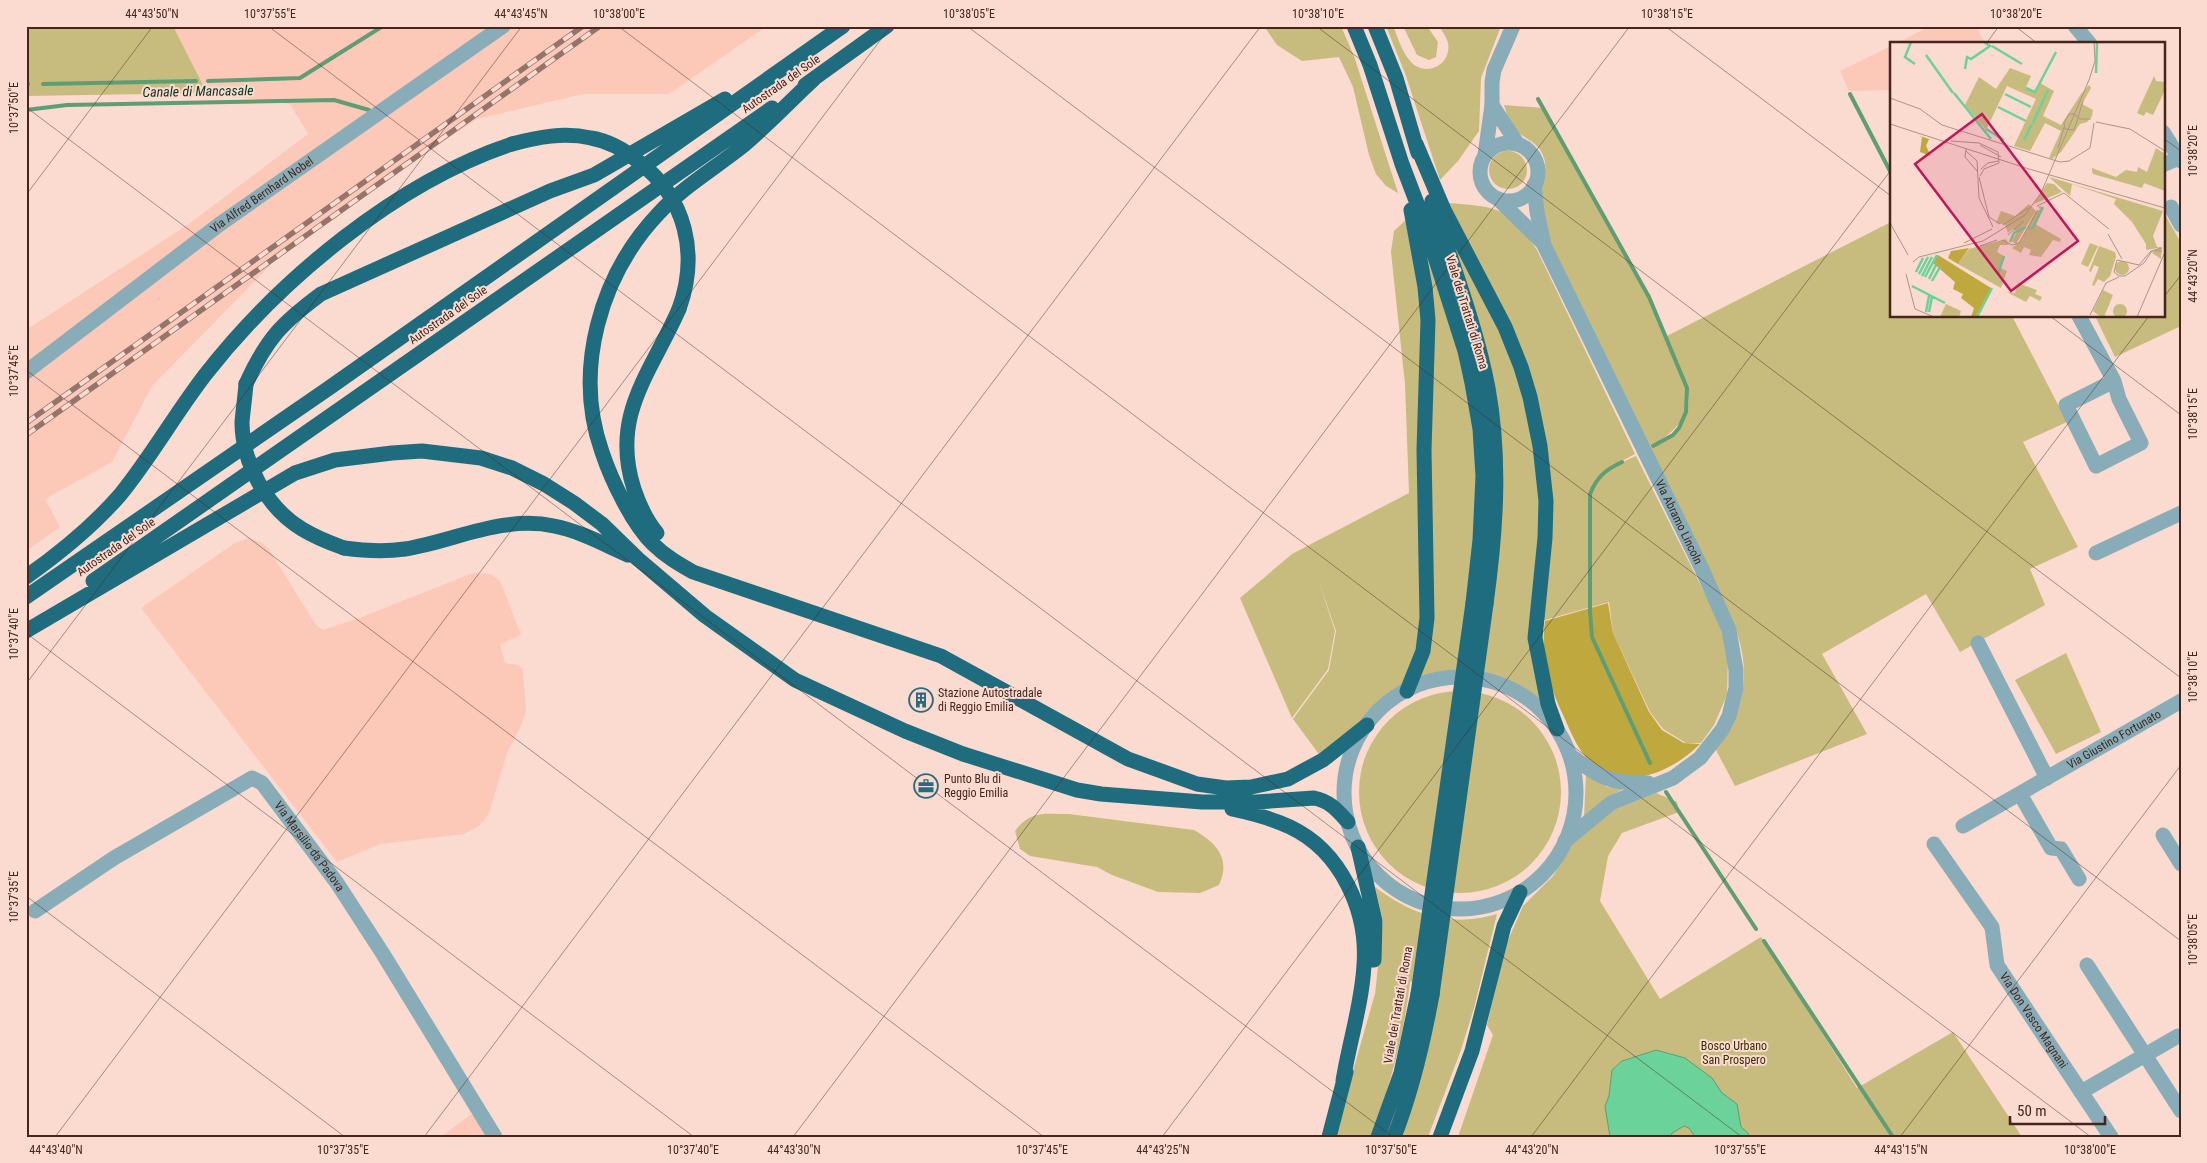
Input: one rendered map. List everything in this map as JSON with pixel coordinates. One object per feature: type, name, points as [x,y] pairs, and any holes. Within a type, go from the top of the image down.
[{"type":"highway","name":"Autostrada del Sole","points":[[26,597],[843,26]]},
{"type":"highway","name":"Autostrada del Sole","points":[[26,630],[887,26]]},
{"type":"highway","name":"Viale dei Trattati di Roma","points":[[1354,26],[1370,65],[1402,164],[1423,219],[1465,351],[1478,413],[1482,445],[1483,492],[1479,604]]},
{"type":"highway","name":"Viale dei Trattati di Roma","points":[[1376,26],[1396,78],[1416,144],[1426,186],[1477,343],[1488,389],[1495,438],[1497,510],[1479,604],[1425,995],[1421,1053],[1407,1102],[1394,1137]]},
{"type":"highway","points":[[638,559],[554,526],[530,523],[503,525],[407,548],[382,552],[344,548],[302,529],[283,514],[267,496],[248,458],[242,423],[246,384],[267,344],[288,318],[321,294],[550,191],[594,175],[817,45]]},
{"type":"highway","points":[[814,79],[740,148],[675,197],[658,213],[642,233],[618,270],[605,298],[596,331],[591,366],[592,412],[599,444],[609,472],[624,501],[651,543],[693,572],[942,656],[1128,758],[1197,784],[1234,788],[1252,787],[1288,779],[1323,760],[1367,725]]},
{"type":"highway","points":[[26,577],[62,550],[119,495],[205,376],[262,309],[297,276],[343,239],[411,193],[454,168],[512,144],[554,135],[592,138],[622,150],[651,172],[674,202],[684,222],[689,270],[686,290],[679,309],[634,401],[627,427],[626,455],[631,478],[646,516],[653,528],[693,572]]},
{"type":"highway","points":[[1416,144],[1444,210],[1508,334],[1530,397],[1540,446],[1546,501],[1545,538],[1536,638],[1548,704],[1557,729]]},
{"type":"highway","points":[[1402,164],[1425,287],[1428,356],[1424,450],[1427,626],[1420,663],[1407,690]]},
{"type":"highway","points":[[26,630],[295,473],[335,460],[422,450],[481,458],[512,468],[544,484],[574,503],[602,524],[638,559],[705,616],[795,680],[904,731],[963,754],[1077,790],[1101,794],[1202,802],[1256,802],[1314,798],[1331,804],[1348,822]]},
{"type":"highway","points":[[1202,802],[1260,815],[1290,827],[1315,843],[1327,855],[1347,883],[1361,916],[1365,952],[1362,985],[1343,1081]]},
{"type":"highway","points":[[1329,1137],[1369,991],[1375,958],[1375,921],[1358,846]]},
{"type":"highway","points":[[1440,1137],[1472,1051],[1504,926],[1520,892]]},
{"type":"highway","name":"Viale dei Trattati di Roma","points":[[1378,1137],[1401,1073],[1425,995]]},
{"type":"street","name":"Via Alfred Bernhard Nobel","points":[[26,372],[220,224],[504,26]]},
{"type":"street","name":"Via Abramo Lincoln","points":[[1513,26],[1494,70],[1492,105],[1484,155],[1479,169],[1486,190],[1498,199],[1544,244]]},
{"type":"street","points":[[2075,26],[2088,42]]},
{"type":"street","name":"Via Abramo Lincoln","points":[[1492,105],[1517,143],[1525,147],[1536,160],[1538,168],[1534,185],[1537,212],[1544,244],[1701,567],[1729,630],[1734,650],[1736,688],[1729,716],[1722,730],[1700,758],[1673,778],[1611,803],[1565,841]]},
{"type":"street","points":[[2164,134],[2180,159],[2164,165]]},
{"type":"street","points":[[1484,155],[1499,144],[1517,143]]},
{"type":"street","points":[[1498,199],[1505,201],[1519,199],[1525,196],[1534,185]]},
{"type":"street","points":[[2171,207],[2181,225]]},
{"type":"street","points":[[2080,318],[2114,381],[2120,399],[2141,443],[2096,466],[2066,405],[2114,381]]},
{"type":"street","points":[[2096,553],[2181,513]]},
{"type":"street","points":[[1978,643],[2047,778]]},
{"type":"street","points":[[1465,677],[1489,681],[1522,695],[1541,710],[1557,729],[1570,754],[1576,783],[1574,813],[1565,841],[1551,865],[1520,892],[1498,902],[1476,908],[1452,909],[1429,904],[1407,896],[1387,883],[1370,866],[1358,846],[1348,822],[1345,797],[1347,772],[1354,747],[1367,725],[1385,705],[1407,690],[1441,679],[1465,677]]},
{"type":"street","name":"Via Giustino Fortunato","points":[[1963,826],[2181,701]]},
{"type":"street","name":"Via Abramo Lincoln","points":[[1570,754],[1598,776],[1609,781],[1630,784],[1657,783]]},
{"type":"street","name":"Via Marsilio da Padova","points":[[36,910],[114,858],[252,778],[257,780],[262,783],[336,883],[383,954],[495,1137]]},
{"type":"street","points":[[2020,794],[2052,848],[2061,848],[2079,879]]},
{"type":"street","points":[[2163,834],[2181,864]]},
{"type":"street","name":"Via Don Vasco Magnani","points":[[1934,844],[1992,927],[1997,965],[2111,1137]]},
{"type":"street","points":[[2087,965],[2181,1111]]},
{"type":"street","points":[[2081,1092],[2178,1036]]},
{"type":"shaded area","points":[[173,26],[767,26],[669,94],[583,94],[477,119],[299,236],[152,386],[112,462],[45,499],[60,527],[26,551],[26,330],[189,224],[308,134],[290,104],[207,93]]},
{"type":"shaded area","points":[[1930,26],[1976,26],[1985,42],[1899,42]]},
{"type":"shaded area","points":[[1890,46],[1890,90],[1849,91],[1840,71]]},
{"type":"shaded area","points":[[249,538],[262,543],[269,549],[315,624],[323,630],[359,618],[473,573],[490,574],[500,581],[521,635],[500,644],[505,663],[518,665],[523,669],[526,711],[521,726],[507,753],[489,813],[479,826],[464,834],[380,844],[337,862],[141,608],[235,543]]},
{"type":"shaded area","points":[[1608,603],[1613,633],[1649,712],[1662,730],[1684,743],[1700,744],[1674,764],[1644,776],[1614,775],[1599,769],[1582,753],[1559,705],[1547,670],[1544,646],[1545,621]]},
{"type":"shaded area","points":[[1656,1050],[1685,1058],[1712,1078],[1722,1093],[1737,1104],[1741,1127],[1748,1133],[1749,1137],[1695,1137],[1689,1128],[1684,1126],[1672,1133],[1671,1137],[1610,1137],[1605,1106],[1609,1096],[1612,1070],[1622,1061]]},
{"type":"shaded area","points":[[474,1112],[488,1137],[441,1137]]},
{"type":"green space","points":[[26,26],[173,26],[207,93],[26,96]]},
{"type":"green space","points":[[1264,26],[1341,26],[1354,56],[1398,193],[1386,186],[1376,174],[1369,155],[1353,87],[1339,57],[1302,61],[1277,45]]},
{"type":"green space","points":[[1386,26],[1393,26],[1409,60],[1419,68],[1426,69],[1438,66],[1446,57],[1448,43],[1439,26],[1501,26],[1481,78],[1479,131],[1458,161],[1440,180],[1406,76]]},
{"type":"green space","points":[[1403,26],[1427,26],[1438,42],[1436,57],[1429,60],[1417,55]]},
{"type":"green space","points":[[1504,105],[1543,108],[1648,297],[1665,337],[1890,223],[1890,318],[2013,318],[2067,422],[2023,442],[2078,547],[2030,569],[2045,605],[1960,652],[1926,594],[1822,654],[1867,734],[1735,786],[1716,750],[1732,722],[1740,703],[1744,672],[1740,643],[1724,602],[1649,449],[1676,431],[1683,421],[1688,410],[1689,399],[1686,386],[1673,357],[1685,386],[1687,397],[1684,415],[1674,430],[1650,446],[1550,241],[1540,200],[1545,171],[1542,153],[1536,145],[1515,130]]},
{"type":"green space","points":[[1508,151],[1515,152],[1521,157],[1526,163],[1526,177],[1521,183],[1515,188],[1508,189],[1501,188],[1495,183],[1490,177],[1489,170],[1490,163],[1495,157],[1501,152]]},
{"type":"green space","points":[[1448,203],[1479,206],[1500,212],[1517,225],[1537,250],[1635,454],[1605,470],[1636,456],[1714,612],[1725,640],[1728,657],[1727,695],[1714,725],[1701,743],[1686,743],[1663,729],[1650,712],[1613,633],[1609,602],[1545,620],[1533,620],[1543,705],[1507,684],[1489,678],[1470,674],[1432,677],[1413,683],[1394,694],[1353,732],[1321,757],[1293,719],[1329,670],[1336,631],[1318,579],[1335,631],[1328,669],[1292,718],[1240,598],[1292,554],[1409,493],[1405,384],[1391,252],[1394,231],[1410,216]]},
{"type":"green space","points":[[2164,213],[2181,243],[2181,326],[2115,357],[2096,318],[2164,318]]},
{"type":"green space","points":[[2066,653],[2101,732],[2056,754],[2015,680]]},
{"type":"green space","points":[[1460,691],[1480,693],[1499,699],[1516,708],[1538,728],[1553,753],[1559,772],[1561,792],[1559,812],[1553,831],[1544,848],[1524,870],[1499,885],[1480,891],[1460,893],[1440,891],[1421,885],[1404,876],[1382,856],[1367,831],[1361,812],[1359,792],[1361,772],[1367,753],[1376,736],[1396,714],[1421,699],[1440,693]]},
{"type":"green space","points":[[1586,774],[1607,787],[1625,788],[1608,797],[1584,817]]},
{"type":"green space","name":"Bosco Urbano San Prospero","points":[[1656,793],[1677,802],[1679,812],[1622,833],[1608,856],[1600,901],[1660,999],[1761,937],[1857,1088],[1953,1032],[2022,1137],[1458,1137],[1493,1035],[1487,1025],[1505,947],[1523,906],[1553,876],[1573,843],[1601,815]]},
{"type":"green space","points":[[1045,814],[1069,814],[1194,830],[1209,840],[1220,853],[1223,867],[1219,885],[1200,893],[1158,892],[1112,875],[1097,867],[1030,856],[1020,849],[1015,831],[1027,819]]},
{"type":"green space","points":[[1375,887],[1403,905],[1433,916],[1464,920],[1497,914],[1474,1008],[1461,1050],[1428,1137],[1400,1137],[1426,978],[1410,982],[1395,1060],[1371,1137],[1334,1137],[1375,994],[1383,921]]},
{"type":"waterway","points":[[208,81],[300,78],[383,26]]},
{"type":"waterway","points":[[43,84],[196,81]]},
{"type":"waterway","points":[[1850,94],[1890,171]]},
{"type":"waterway","points":[[1538,99],[1649,297],[1687,388],[1686,412],[1679,428],[1673,435],[1653,446]]},
{"type":"waterway","name":"Canale di Mancasale","points":[[26,110],[67,105],[334,100],[369,110]]},
{"type":"waterway","points":[[1622,462],[1602,475],[1590,494],[1590,612],[1592,637],[1650,763]]},
{"type":"waterway","points":[[1666,792],[1756,929]]},
{"type":"waterway","points":[[1764,941],[1893,1137]]},
{"type":"railway","points":[[26,423],[583,26]]},
{"type":"railway","points":[[26,435],[600,26]]},
{"type":"place","name":"Stazione Autostradale di Reggio Emilia","points":[[921,700]]},
{"type":"place","name":"Punto Blu di Reggio Emilia","points":[[926,786]]}]
